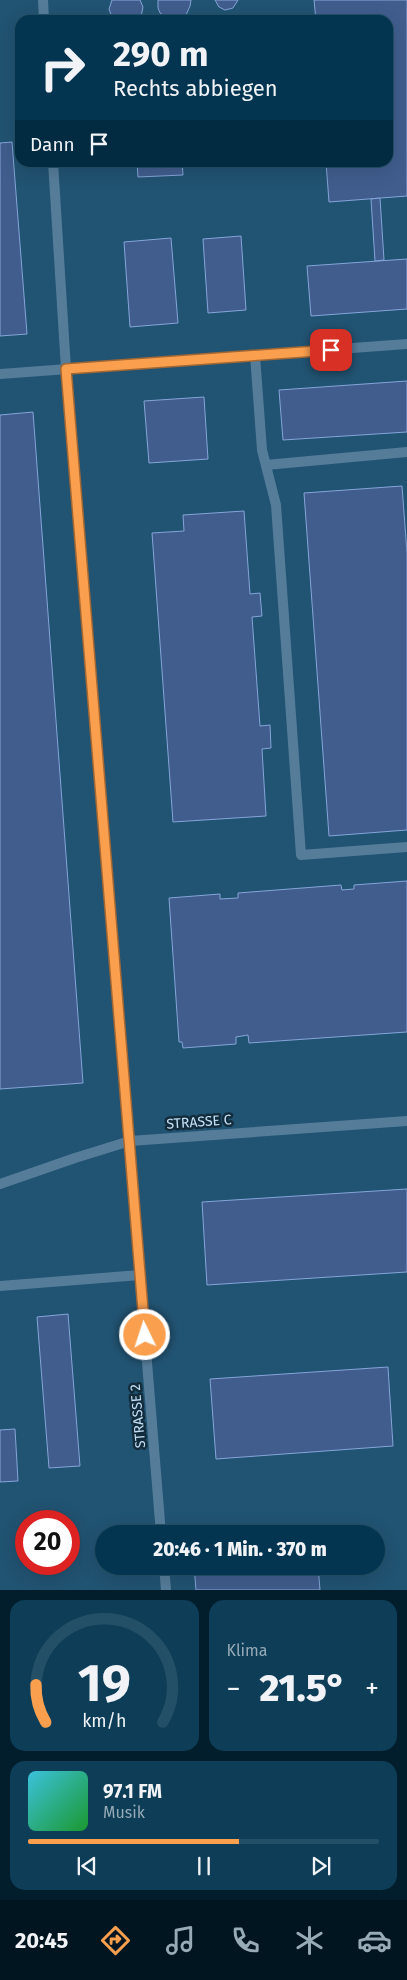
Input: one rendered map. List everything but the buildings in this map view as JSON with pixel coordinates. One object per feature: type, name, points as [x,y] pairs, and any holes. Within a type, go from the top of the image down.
[{"type":"lane","points":[[43,0],[44,15]]},
{"type":"lane","name":"STRASSE 2","points":[[53,167],[66,369],[160,1525]]},
{"type":"lane","points":[[0,374],[407,344]]},
{"type":"lane","points":[[255,356],[262,450],[276,505],[301,855],[407,847]]},
{"type":"lane","points":[[266,465],[407,452]]},
{"type":"lane","name":"STRASSE C","points":[[0,1184],[130,1141],[407,1121]]},
{"type":"lane","points":[[0,1286],[140,1275]]},
{"type":"lane","points":[[165,1575],[166,1590]]},
{"type":"shaded area","points":[[0,0],[407,0],[407,1590],[0,1590]]},
{"type":"route","points":[[145,1335],[66,369],[331,350]]}]
